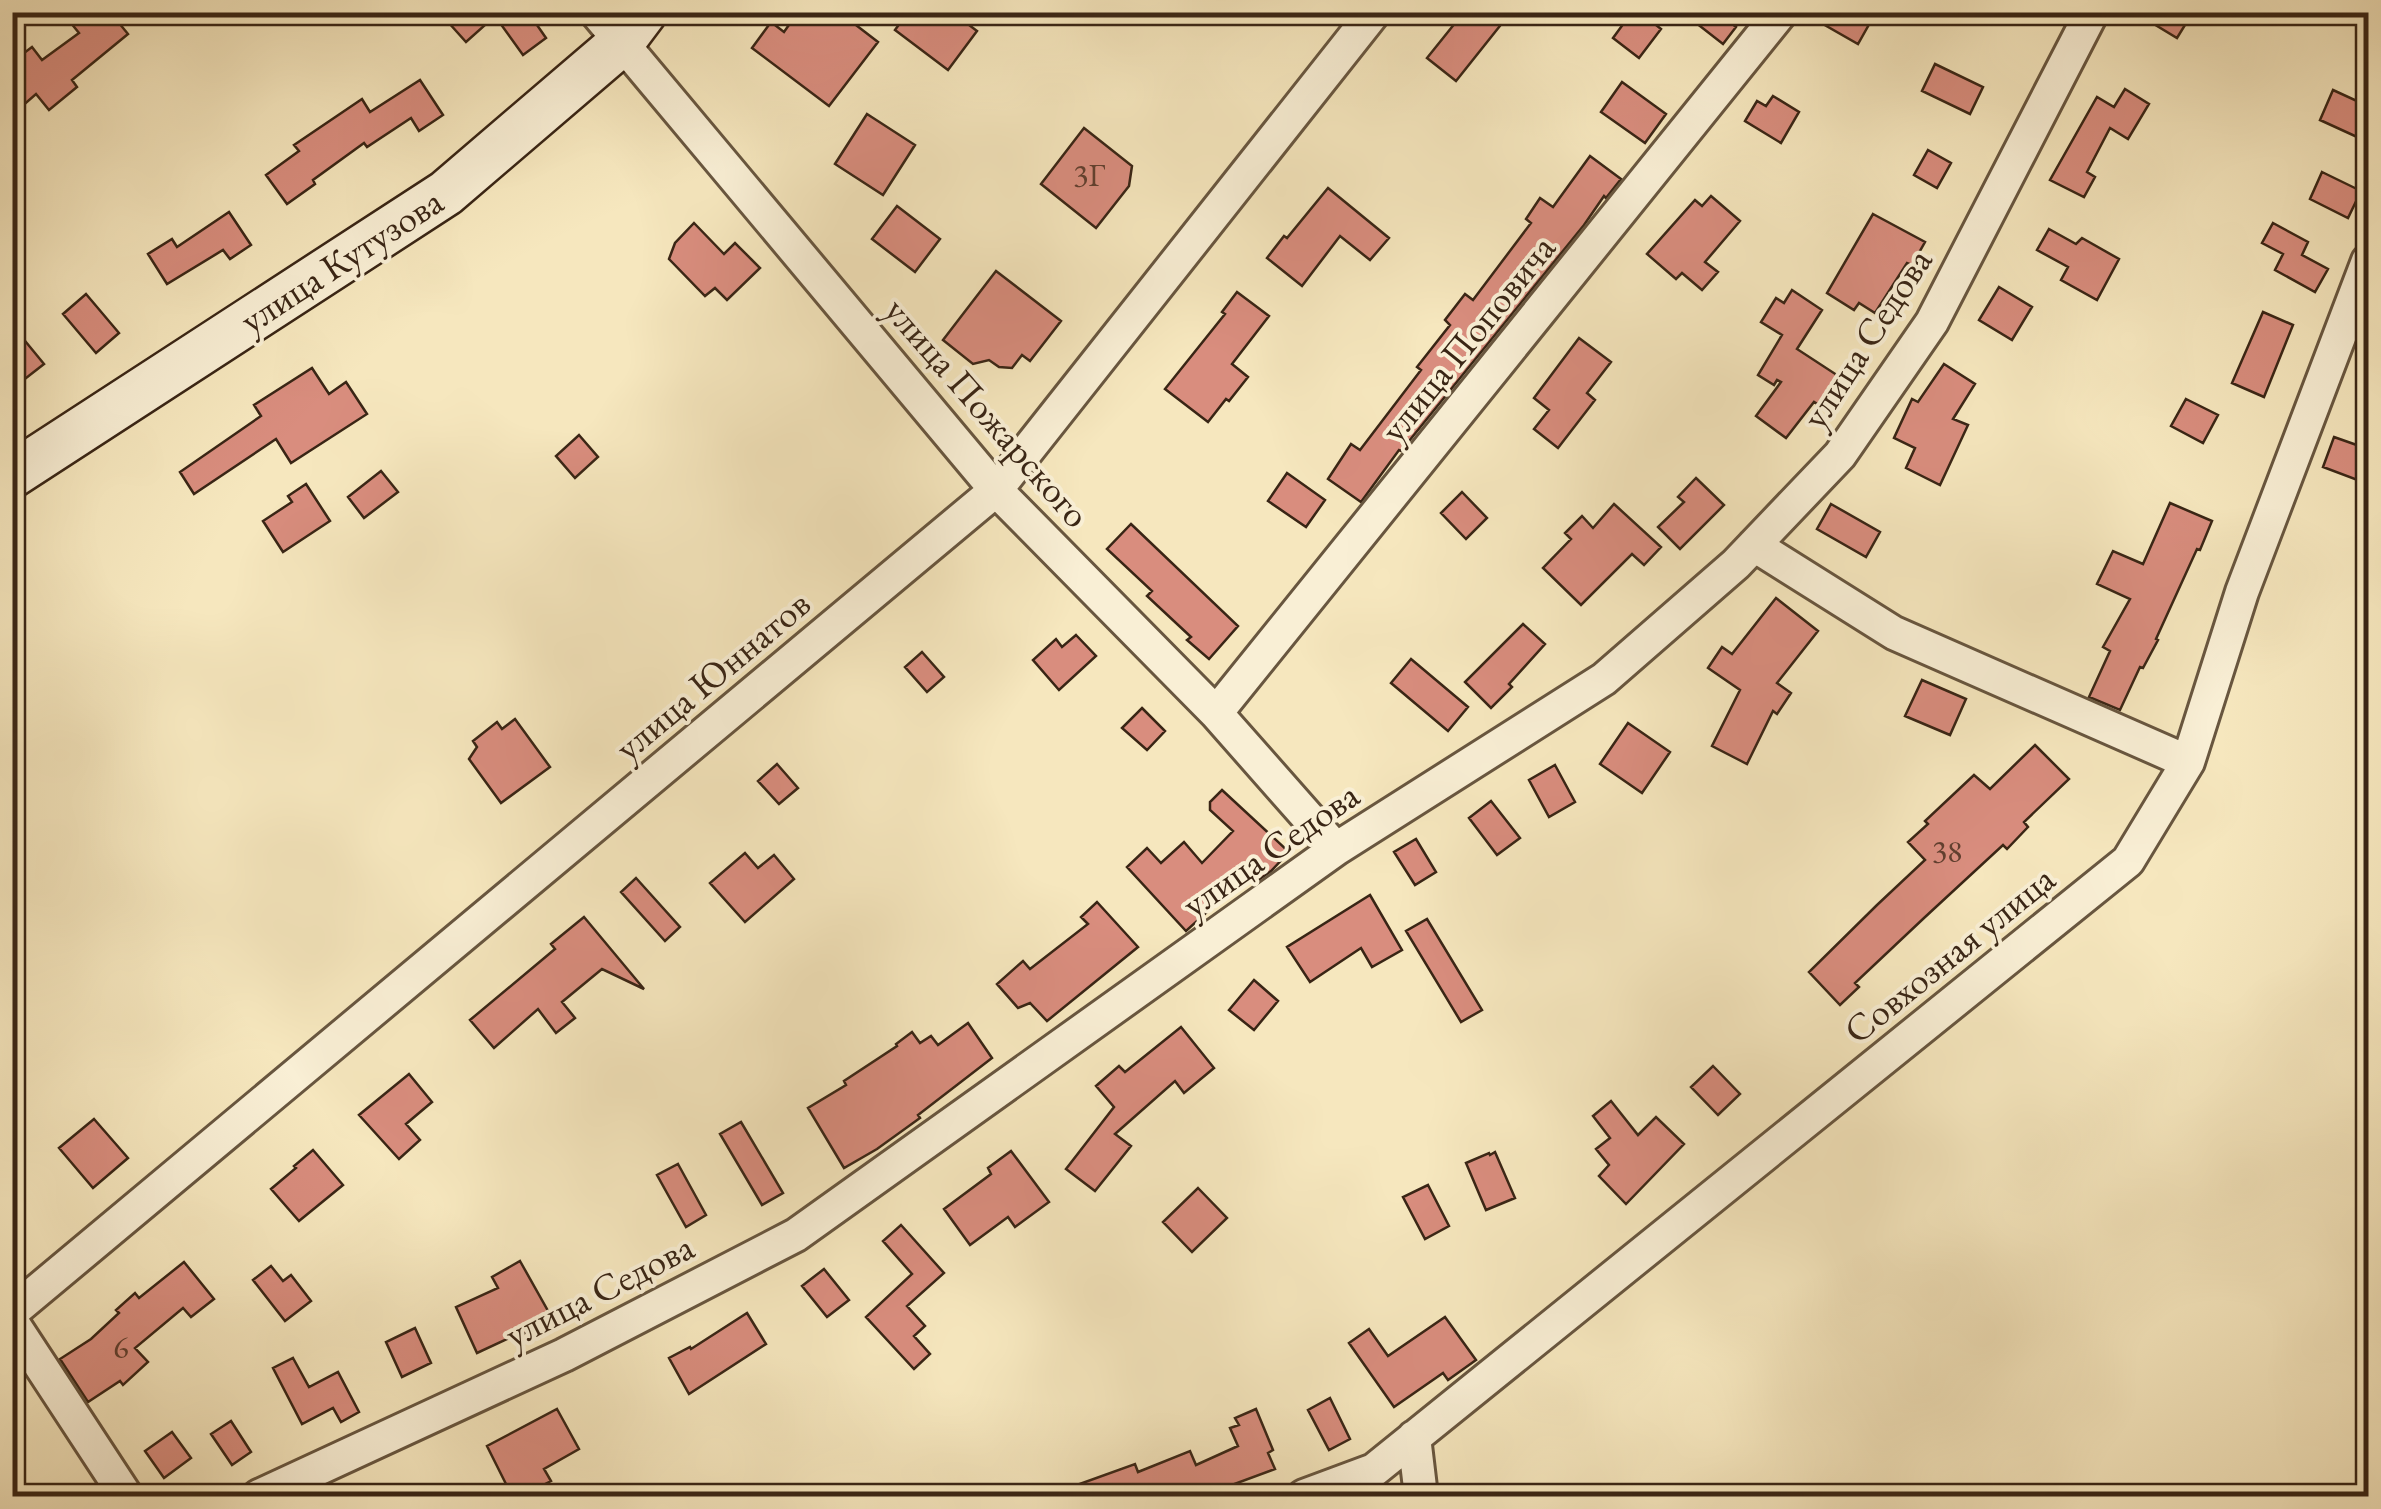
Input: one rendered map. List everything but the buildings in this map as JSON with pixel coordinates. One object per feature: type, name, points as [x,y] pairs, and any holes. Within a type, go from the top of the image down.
[{"type":"main road","name":"улица Кутузова","points":[[12,475],[446,193],[620,23]]},
{"type":"street","name":"улица Юннатов","points":[[12,1312],[996,490],[1374,12]]},
{"type":"street","name":"улица Поповича","points":[[1216,714],[1781,12]]},
{"type":"street","name":"улица Седова","points":[[259,1496],[564,1354],[796,1235],[1336,849],[1604,678],[1736,564],[1840,455],[1932,322],[2092,12]]},
{"type":"street","name":"улица Пожарского","points":[[620,23],[996,490],[1216,714],[1336,849]]},
{"type":"street","name":"Совхозная улица","points":[[1304,1496],[1374,1470],[2128,861],[2188,762],[2242,592],[2368,261]]},
{"type":"street","points":[[1754,545],[1894,633],[2188,762]]},
{"type":"street","points":[[12,1322],[126,1496]]},
{"type":"street","points":[[1414,1437],[1421,1496]]}]
